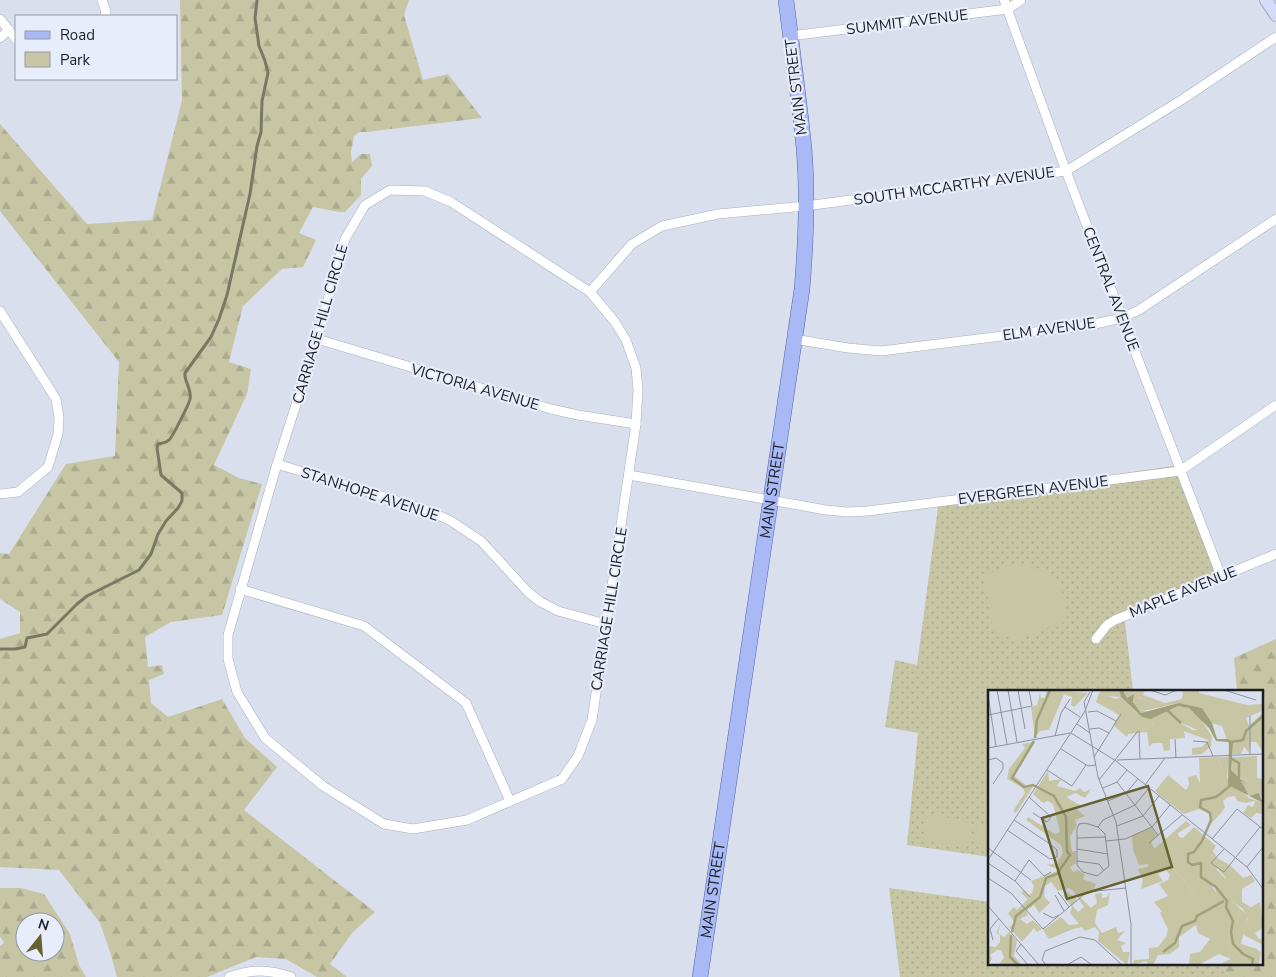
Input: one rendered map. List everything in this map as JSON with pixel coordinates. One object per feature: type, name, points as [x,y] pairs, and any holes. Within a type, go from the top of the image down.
[{"type":"main road","name":"MAIN STREET","points":[[700,977],[805,260],[804,149],[786,0]]},
{"type":"main road","points":[[1266,0],[1276,15]]},
{"type":"street","points":[[102,0],[105,15]]},
{"type":"street","name":"SUMMIT AVENUE","points":[[790,36],[1006,4],[1021,0]]},
{"type":"street","name":"CENTRAL AVENUE","points":[[1006,4],[1066,171],[1221,576]]},
{"type":"street","points":[[0,19],[15,38]]},
{"type":"street","points":[[0,38],[9,30]]},
{"type":"street","name":"SOUTH MCCARTHY AVENUE","points":[[590,292],[632,244],[662,226],[718,214],[806,206],[1066,171],[1183,99],[1275,38]]},
{"type":"street","name":"CARRIAGE HILL CIRCLE","points":[[390,190],[425,190],[451,202],[590,292],[615,322],[626,340],[636,368],[638,389],[636,424],[629,475],[592,720],[578,756],[562,779],[467,820],[413,829],[384,824],[323,786],[266,738],[237,692],[228,659],[228,635],[240,589],[317,340],[344,239],[365,205],[390,190]]},
{"type":"street","name":"ELM AVENUE","points":[[794,338],[848,348],[881,351],[1090,325],[1122,318],[1139,310],[1276,219]]},
{"type":"street","points":[[0,311],[56,399],[59,418],[58,434],[48,467],[18,492],[0,494]]},
{"type":"street","name":"VICTORIA AVENUE","points":[[317,340],[551,409],[636,424]]},
{"type":"street","name":"EVERGREEN AVENUE","points":[[629,475],[771,501],[833,510],[864,511],[1180,471],[1276,406]]},
{"type":"street","name":"STANHOPE AVENUE","points":[[278,464],[427,510],[451,521],[481,541],[528,592],[539,601],[558,611],[606,624]]},
{"type":"street","name":"MAPLE AVENUE","points":[[1096,639],[1107,625],[1115,620],[1276,554]]},
{"type":"street","points":[[240,589],[364,626],[466,703],[510,801]]},
{"type":"street","points":[[229,977],[242,972],[264,970],[291,977]]},
{"type":"green space","points":[[180,0],[409,0],[404,15],[423,80],[448,74],[482,118],[359,132],[354,136],[351,152],[352,162],[361,154],[370,154],[372,166],[361,179],[361,195],[345,212],[313,207],[299,233],[316,240],[303,267],[282,269],[243,306],[229,362],[251,369],[247,394],[214,465],[239,478],[262,484],[222,615],[171,622],[145,637],[148,667],[162,665],[164,674],[149,680],[151,703],[168,717],[222,699],[245,738],[277,767],[244,810],[375,912],[352,933],[330,964],[347,977],[317,977],[286,959],[256,957],[207,977],[117,977],[100,923],[59,870],[0,867],[0,639],[20,633],[20,612],[0,599],[0,553],[9,554],[66,464],[115,456],[119,362],[0,211],[0,124],[87,224],[152,220],[182,100]]},
{"type":"green space","points":[[1180,465],[1218,573],[1124,614],[1133,690],[988,690],[988,857],[907,845],[918,733],[885,727],[895,660],[917,665],[939,500]]},
{"type":"green space","points":[[1019,564],[1041,570],[1056,581],[1064,598],[1066,621],[1015,640],[993,628],[984,576],[1004,566]]},
{"type":"green space","points":[[1276,639],[1276,977],[1229,977],[1221,964],[1264,964],[1264,690],[1237,690],[1234,658]]},
{"type":"green space","points":[[930,815],[968,821],[971,825],[968,844],[964,846],[926,841],[924,837],[926,818]]},
{"type":"green space","points":[[977,826],[988,828],[988,847],[974,845]]},
{"type":"green space","points":[[0,888],[21,888],[44,894],[56,912],[15,912],[15,962],[65,962],[65,926],[70,934],[79,965],[86,977],[0,977],[0,946],[4,943],[0,936]]},
{"type":"green space","points":[[889,888],[988,902],[988,964],[1221,964],[1229,977],[900,977]]},
{"type":"waterway","points":[[0,649],[25,647],[27,638],[47,634],[87,596],[139,570],[151,554],[158,534],[166,521],[182,501],[182,493],[161,475],[157,448],[158,444],[167,442],[171,438],[189,402],[190,392],[185,373],[211,337],[219,319],[227,295],[250,194],[261,132],[262,101],[268,73],[259,46],[255,18],[257,0]]}]
